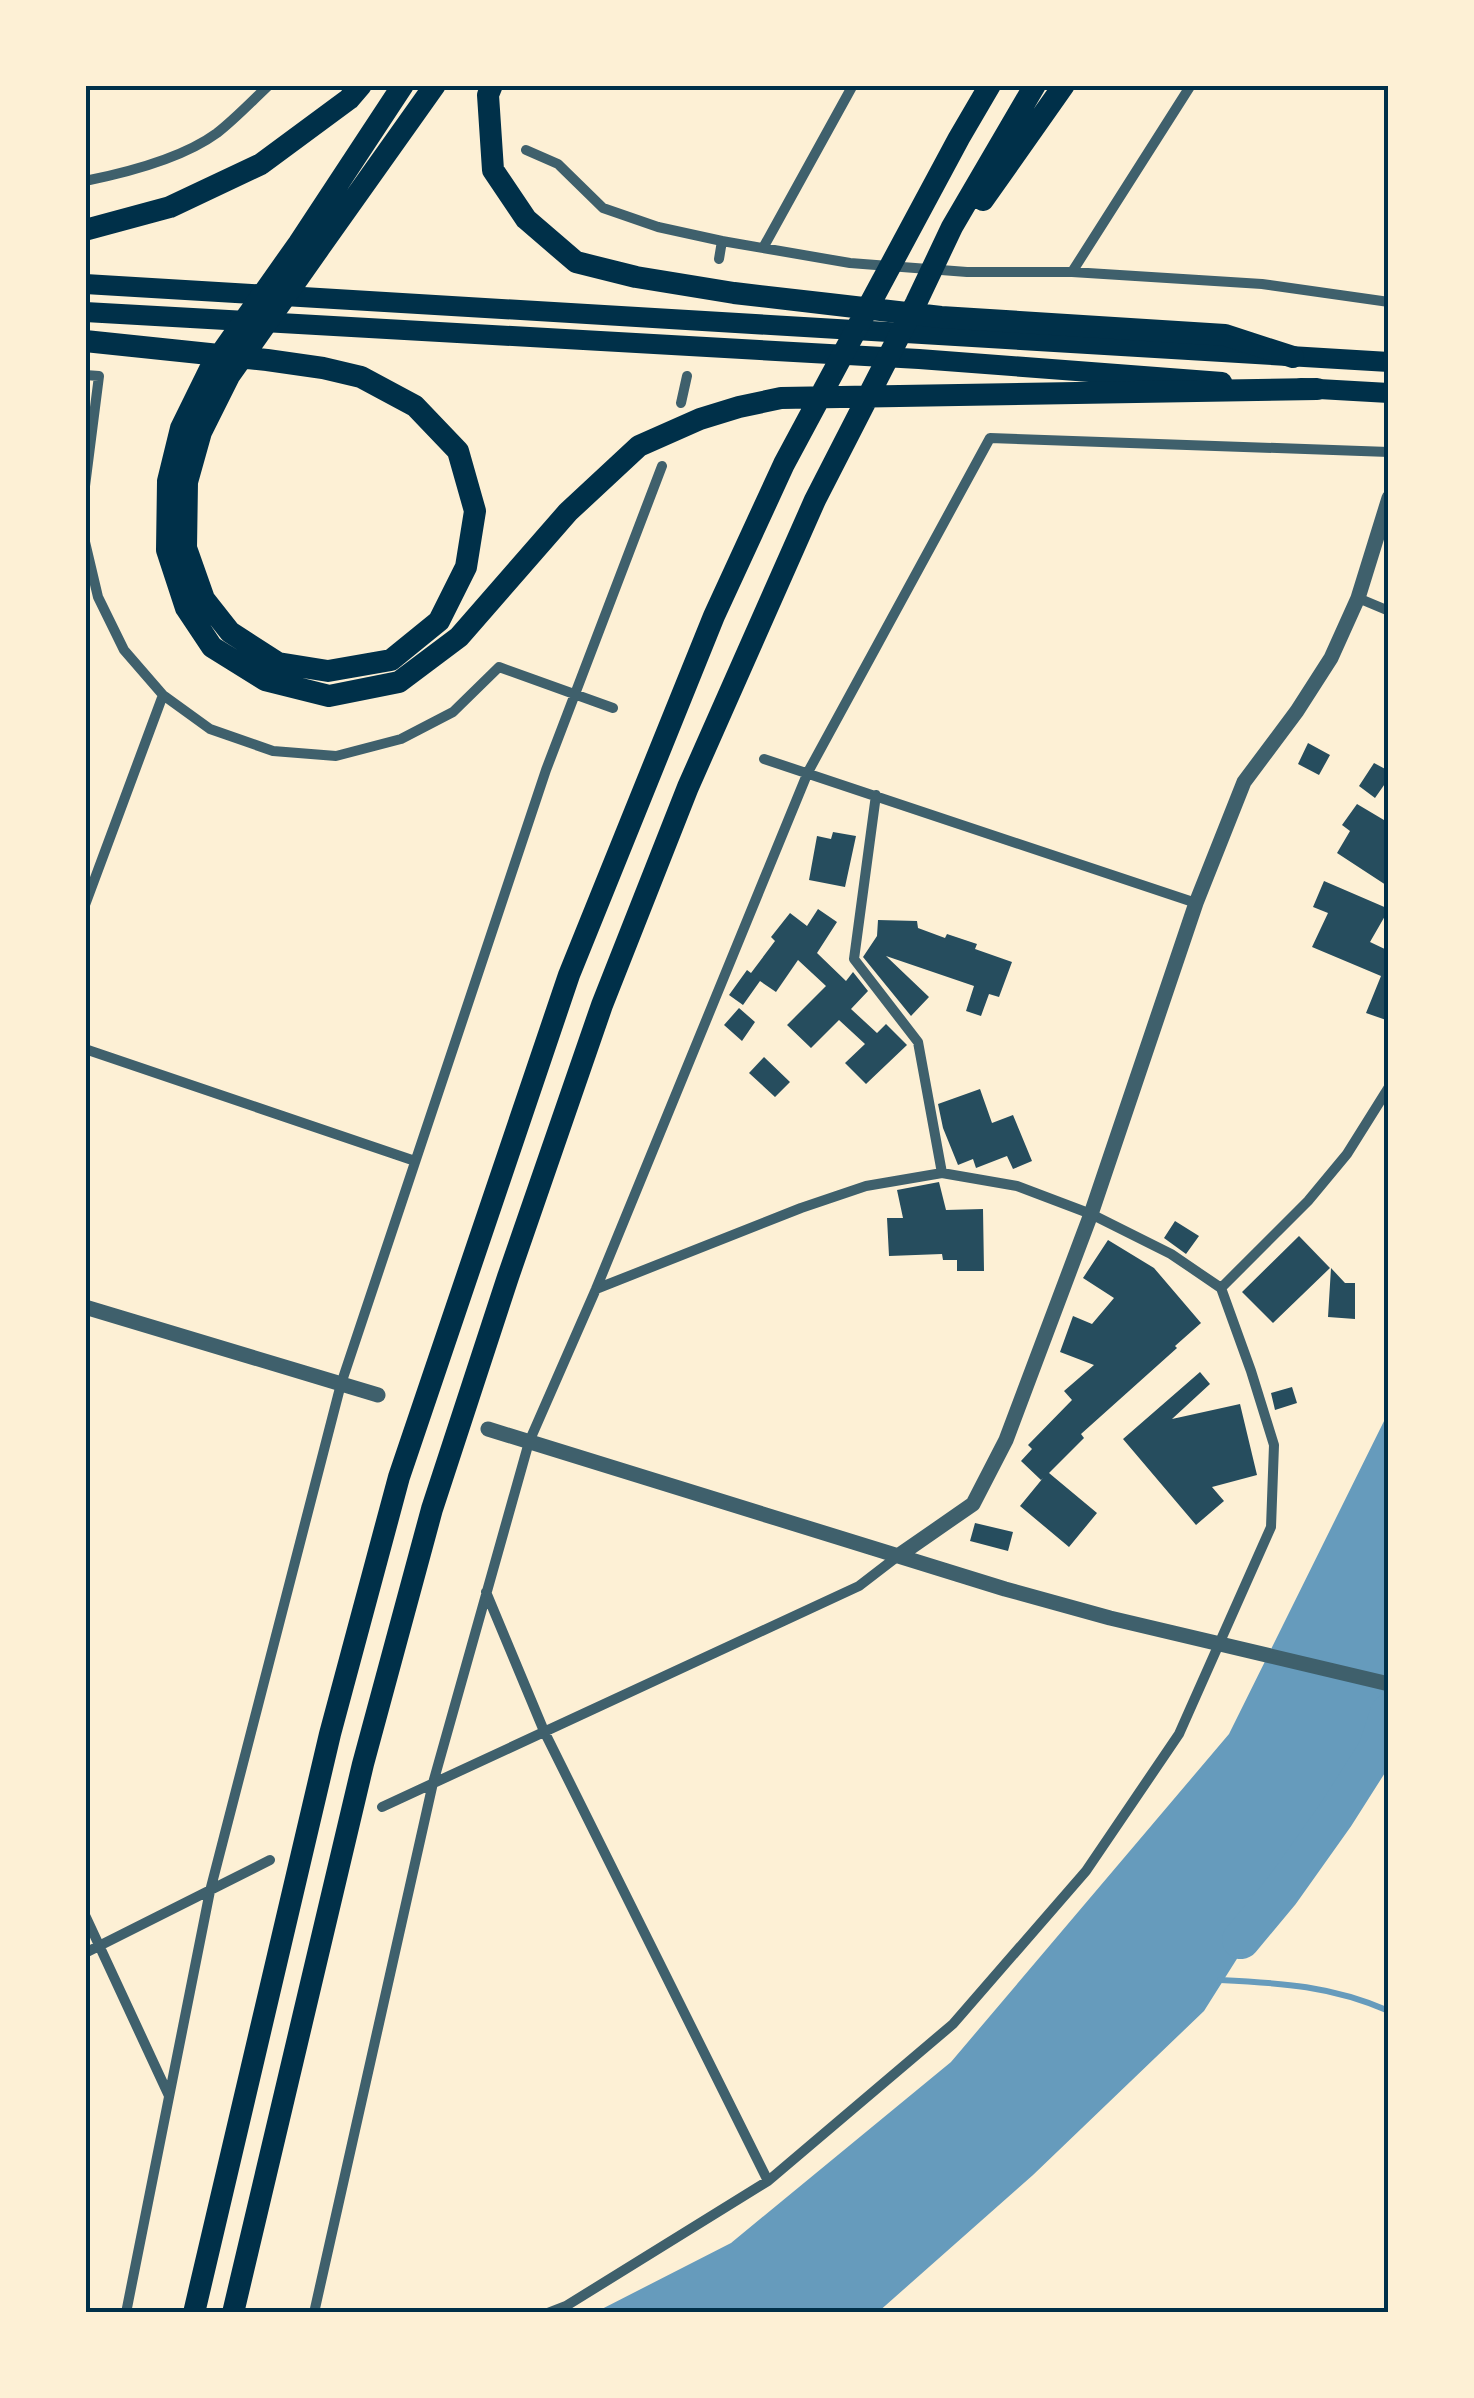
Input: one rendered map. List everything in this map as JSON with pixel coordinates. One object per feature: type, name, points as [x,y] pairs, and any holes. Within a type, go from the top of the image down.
[{"type":"highway","points":[[85,230],[170,208],[261,164],[361,85]]},
{"type":"highway","points":[[309,245],[403,85]]},
{"type":"highway","points":[[435,85],[210,369],[191,430],[168,481],[167,550],[186,608],[212,646],[265,680],[329,696],[398,682],[459,637],[568,512],[639,446],[700,419],[740,407],[781,398],[1316,389]]},
{"type":"highway","points":[[492,85],[488,95],[493,170],[526,219],[576,262],[636,277],[734,293],[848,306],[1225,335],[1294,357]]},
{"type":"highway","points":[[194,2313],[330,1734],[399,1478],[569,975],[714,616],[773,488],[988,85]]},
{"type":"highway","points":[[233,2313],[363,1764],[432,1509],[602,1005],[688,788],[824,483],[916,303],[1035,85]]},
{"type":"highway","points":[[958,227],[1064,85]]},
{"type":"highway","points":[[85,284],[1389,362]]},
{"type":"highway","points":[[85,312],[919,359],[1389,394]]},
{"type":"highway","points":[[85,341],[323,368],[361,377],[415,406],[458,452],[476,511],[466,567],[438,621],[391,660],[328,671],[278,664],[230,632],[204,599],[186,548],[191,430]]},
{"type":"street","points":[[85,181],[172,156],[216,134],[269,85]]},
{"type":"street","points":[[764,248],[853,85]]},
{"type":"street","points":[[1072,272],[1191,85]]},
{"type":"street","points":[[526,150],[558,164],[603,208],[722,241],[850,263],[948,271],[1072,272],[1262,284],[1389,302]]},
{"type":"street","points":[[719,259],[722,241]]},
{"type":"street","points":[[85,375],[99,376],[85,486]]},
{"type":"street","points":[[681,402],[687,376]]},
{"type":"street","points":[[314,2313],[433,1784],[528,1442],[596,1289],[808,772],[990,438],[1389,452]]},
{"type":"street","points":[[126,2313],[210,1891],[341,1384],[546,770],[662,466]]},
{"type":"street","points":[[382,1807],[858,1586],[973,1504],[1006,1440],[1091,1214],[1196,903],[1244,782],[1331,658],[1358,598],[1389,498]]},
{"type":"street","points":[[85,542],[98,597],[124,650],[163,695],[210,729],[273,751],[336,756],[402,740],[453,712],[499,667],[613,708]]},
{"type":"street","points":[[1358,598],[1389,611]]},
{"type":"street","points":[[85,905],[163,695]]},
{"type":"street","points":[[764,759],[1196,903]]},
{"type":"street","points":[[876,795],[854,959],[918,1042],[942,1173]]},
{"type":"street","points":[[85,1049],[415,1161]]},
{"type":"street","points":[[1221,1288],[1308,1201],[1347,1154],[1389,1087]]},
{"type":"street","points":[[548,2313],[566,2306],[768,2181],[953,2024],[1086,1871],[1179,1734],[1271,1527],[1274,1446],[1221,1288],[1171,1254],[1091,1214],[1016,1186],[942,1173],[866,1186],[596,1289]]},
{"type":"street","points":[[85,1308],[378,1395]]},
{"type":"street","points":[[488,1430],[1005,1589],[1389,1684]]},
{"type":"street","points":[[486,1592],[544,1731],[768,2181]]},
{"type":"street","points":[[85,1953],[270,1860]]},
{"type":"street","points":[[85,1915],[169,2096]]},
{"type":"water","points":[[1389,1411],[1389,1701],[1365,1756],[1204,2011],[1033,2175],[877,2313],[594,2313],[731,2243],[951,2062],[1229,1734]]},
{"type":"building","points":[[1308,743],[1330,755],[1319,775],[1298,764]]},
{"type":"building","points":[[1374,763],[1389,771],[1389,778],[1375,798],[1359,786]]},
{"type":"building","points":[[1357,804],[1389,823],[1389,887],[1337,853],[1350,831],[1342,825]]},
{"type":"building","points":[[833,832],[856,836],[845,887],[809,880],[817,836],[831,839]]},
{"type":"building","points":[[1324,881],[1389,909],[1370,942],[1389,951],[1389,1021],[1366,1013],[1381,976],[1312,947],[1328,913],[1313,907]]},
{"type":"building","points":[[818,909],[837,922],[817,953],[846,981],[853,972],[868,991],[851,1009],[877,1033],[886,1024],[907,1045],[866,1084],[845,1063],[865,1044],[839,1020],[811,1048],[787,1025],[826,986],[798,960],[776,992],[760,981],[743,1005],[729,995],[775,941],[771,937],[790,913],[807,926]]},
{"type":"building","points":[[878,920],[917,921],[918,928],[977,944],[975,949],[1012,962],[999,997],[989,994],[981,1016],[966,1011],[974,986],[886,956],[929,997],[911,1016],[863,957],[877,936]]},
{"type":"building","points":[[739,1008],[755,1022],[742,1041],[724,1025]]},
{"type":"building","points":[[764,1057],[790,1082],[775,1097],[749,1073]]},
{"type":"building","points":[[980,1089],[992,1123],[1013,1115],[1032,1161],[1013,1169],[1007,1156],[976,1168],[973,1159],[958,1165],[938,1104]]},
{"type":"building","points":[[939,1182],[946,1210],[983,1209],[984,1271],[957,1271],[957,1260],[943,1260],[942,1254],[889,1256],[887,1218],[903,1218],[897,1190]]},
{"type":"building","points":[[1175,1221],[1199,1236],[1186,1254],[1164,1238]]},
{"type":"building","points":[[1299,1236],[1330,1268],[1273,1323],[1242,1292]]},
{"type":"building","points":[[1108,1240],[1154,1268],[1201,1323],[1081,1434],[1084,1438],[1049,1473],[1097,1513],[1069,1547],[1020,1506],[1043,1478],[1021,1461],[1032,1449],[1028,1445],[1072,1400],[1064,1391],[1094,1365],[1060,1352],[1073,1316],[1092,1324],[1114,1298],[1083,1278]]},
{"type":"building","points":[[1331,1268],[1345,1283],[1355,1283],[1355,1319],[1328,1317]]},
{"type":"building","points":[[1200,1372],[1210,1384],[1172,1419],[1240,1404],[1257,1475],[1212,1487],[1224,1501],[1196,1525],[1123,1439]]},
{"type":"building","points":[[1292,1387],[1297,1403],[1275,1410],[1271,1393]]},
{"type":"building","points":[[975,1523],[1013,1532],[1008,1551],[970,1541]]},
{"type":"waterway","points":[[1241,1940],[1335,1816],[1377,1750],[1389,1713]]},
{"type":"waterway","points":[[1220,1980],[1327,1991],[1389,2011]]}]
